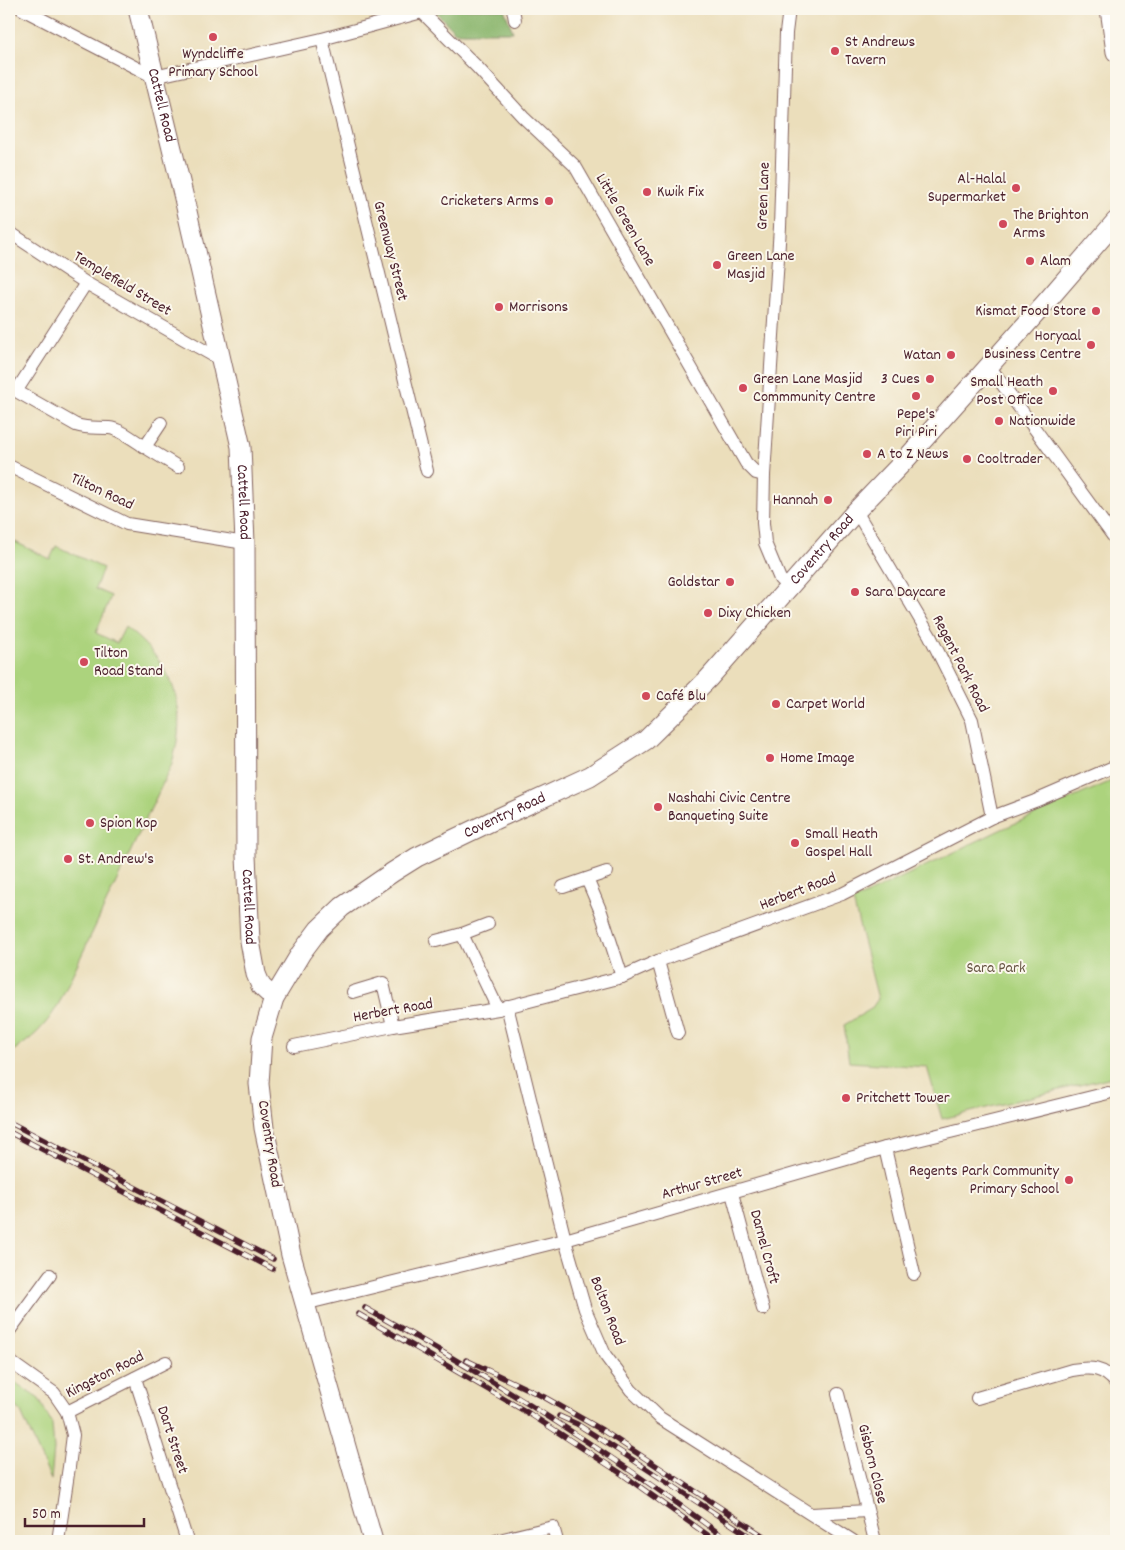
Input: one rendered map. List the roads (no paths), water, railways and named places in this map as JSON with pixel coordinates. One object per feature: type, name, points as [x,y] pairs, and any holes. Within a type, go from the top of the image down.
[{"type":"main road","name":"Cattell Road","points":[[138,9],[241,447],[245,543],[246,856],[250,941],[256,974],[261,986],[274,998]]},
{"type":"main road","points":[[1110,9],[1116,52]]},
{"type":"main road","name":"Coventry Road","points":[[373,1541],[290,1255],[264,1128],[259,1084],[262,1038],[274,998],[301,953],[319,929],[342,907],[418,857],[590,776],[646,740],[708,679],[856,510],[907,458],[1048,301],[1116,221]]},
{"type":"street","points":[[22,9],[154,77],[322,39],[421,10]]},
{"type":"street","name":"Green Lane","points":[[788,588],[780,579],[765,543],[763,523],[764,476],[780,226],[786,33],[789,9]]},
{"type":"street","name":"Little Green Lane","points":[[421,10],[523,117],[575,166],[746,463],[756,473],[764,476]]},
{"type":"street","name":"Greenway Street","points":[[322,39],[427,471]]},
{"type":"street","name":"Templefield Street","points":[[9,232],[86,284],[221,360]]},
{"type":"street","points":[[86,284],[13,388],[76,425],[86,428],[115,429],[178,468]]},
{"type":"street","points":[[989,366],[1116,540]]},
{"type":"street","points":[[145,447],[161,423]]},
{"type":"street","name":"Tilton Road","points":[[9,466],[127,524],[245,543]]},
{"type":"street","name":"Regent Park Road","points":[[856,510],[930,636],[972,720],[992,817]]},
{"type":"street","name":"Herbert Road","points":[[294,1046],[393,1026],[503,1008],[622,977],[658,961],[842,894],[992,817],[1035,801],[1116,766]]},
{"type":"street","points":[[563,887],[607,872]]},
{"type":"street","points":[[587,879],[601,912],[622,977]]},
{"type":"street","points":[[436,941],[488,924]]},
{"type":"street","points":[[462,934],[503,1008]]},
{"type":"street","points":[[658,961],[678,1034]]},
{"type":"street","points":[[353,992],[383,983],[393,1026]]},
{"type":"street","name":"Bolton Road","points":[[503,1008],[585,1309],[605,1355],[631,1390],[660,1418],[853,1541]]},
{"type":"street","name":"Arthur Street","points":[[304,1304],[566,1240],[885,1148],[1108,1092]]},
{"type":"street","points":[[885,1148],[914,1274]]},
{"type":"street","name":"Darnel Croft","points":[[732,1193],[764,1309]]},
{"type":"street","points":[[9,1331],[50,1275]]},
{"type":"street","points":[[9,1361],[54,1393],[67,1412]]},
{"type":"street","name":"Kingston Road","points":[[58,1541],[73,1434],[67,1412],[166,1362]]},
{"type":"street","points":[[977,1398],[1072,1370],[1087,1368],[1100,1370],[1116,1384]]},
{"type":"street","name":"Dart Street","points":[[134,1378],[187,1541]]},
{"type":"street","name":"Gisborn Close","points":[[838,1394],[875,1541]]},
{"type":"street","points":[[812,1514],[867,1510]]},
{"type":"street","points":[[495,1541],[530,1537],[553,1527],[558,1541]]},
{"type":"railway","points":[[9,1122],[273,1259]]},
{"type":"railway","points":[[9,1132],[273,1269]]},
{"type":"railway","points":[[365,1308],[551,1418],[686,1509],[729,1541]]},
{"type":"railway","points":[[358,1314],[530,1414],[619,1472],[716,1541]]},
{"type":"railway","points":[[466,1360],[544,1397],[602,1430],[771,1541]]},
{"type":"railway","points":[[559,1416],[577,1424],[757,1541]]},
{"type":"place","name":"Wyndcliffe Primary School","points":[[213,37]]},
{"type":"place","name":"St Andrews Tavern","points":[[835,51]]},
{"type":"place","name":"Al-Halal Supermarket","points":[[1016,188]]},
{"type":"place","name":"Kwik Fix","points":[[647,192]]},
{"type":"place","name":"Cricketers Arms","points":[[549,201]]},
{"type":"place","name":"The Brighton Arms","points":[[1003,224]]},
{"type":"place","name":"Alam","points":[[1030,261]]},
{"type":"place","name":"Green Lane Masjid","points":[[717,265]]},
{"type":"place","name":"Morrisons","points":[[499,307]]},
{"type":"place","name":"Kismat Food Store","points":[[1096,311]]},
{"type":"place","name":"Horyaal Business Centre","points":[[1091,345]]},
{"type":"place","name":"Watan","points":[[951,355]]},
{"type":"place","name":"3 Cues","points":[[930,379]]},
{"type":"place","name":"Green Lane Masjid Commmunity Centre","points":[[743,388]]},
{"type":"place","name":"Small Heath Post Office","points":[[1053,391]]},
{"type":"place","name":"Pepe's Piri Piri","points":[[916,396]]},
{"type":"place","name":"Nationwide","points":[[999,421]]},
{"type":"place","name":"A to Z News","points":[[867,454]]},
{"type":"place","name":"Cooltrader","points":[[967,459]]},
{"type":"place","name":"Hannah","points":[[828,500]]},
{"type":"place","name":"Goldstar","points":[[730,582]]},
{"type":"place","name":"Sara Daycare","points":[[855,592]]},
{"type":"place","name":"Dixy Chicken","points":[[708,613]]},
{"type":"place","name":"Tilton Road Stand","points":[[84,662]]},
{"type":"place","name":"Café Blu","points":[[646,696]]},
{"type":"place","name":"Carpet World","points":[[776,704]]},
{"type":"place","name":"Home Image","points":[[770,758]]},
{"type":"place","name":"Nashahi Civic Centre Banqueting Suite","points":[[658,807]]},
{"type":"place","name":"Spion Kop","points":[[90,823]]},
{"type":"place","name":"Small Heath Gospel Hall","points":[[795,843]]},
{"type":"place","name":"St. Andrew's","points":[[68,859]]},
{"type":"place","name":"Pritchett Tower","points":[[846,1098]]},
{"type":"place","name":"Regents Park Community Primary School","points":[[1069,1180]]},
{"type":"park label","name":"Sara Park","points":[[996,968]]}]
